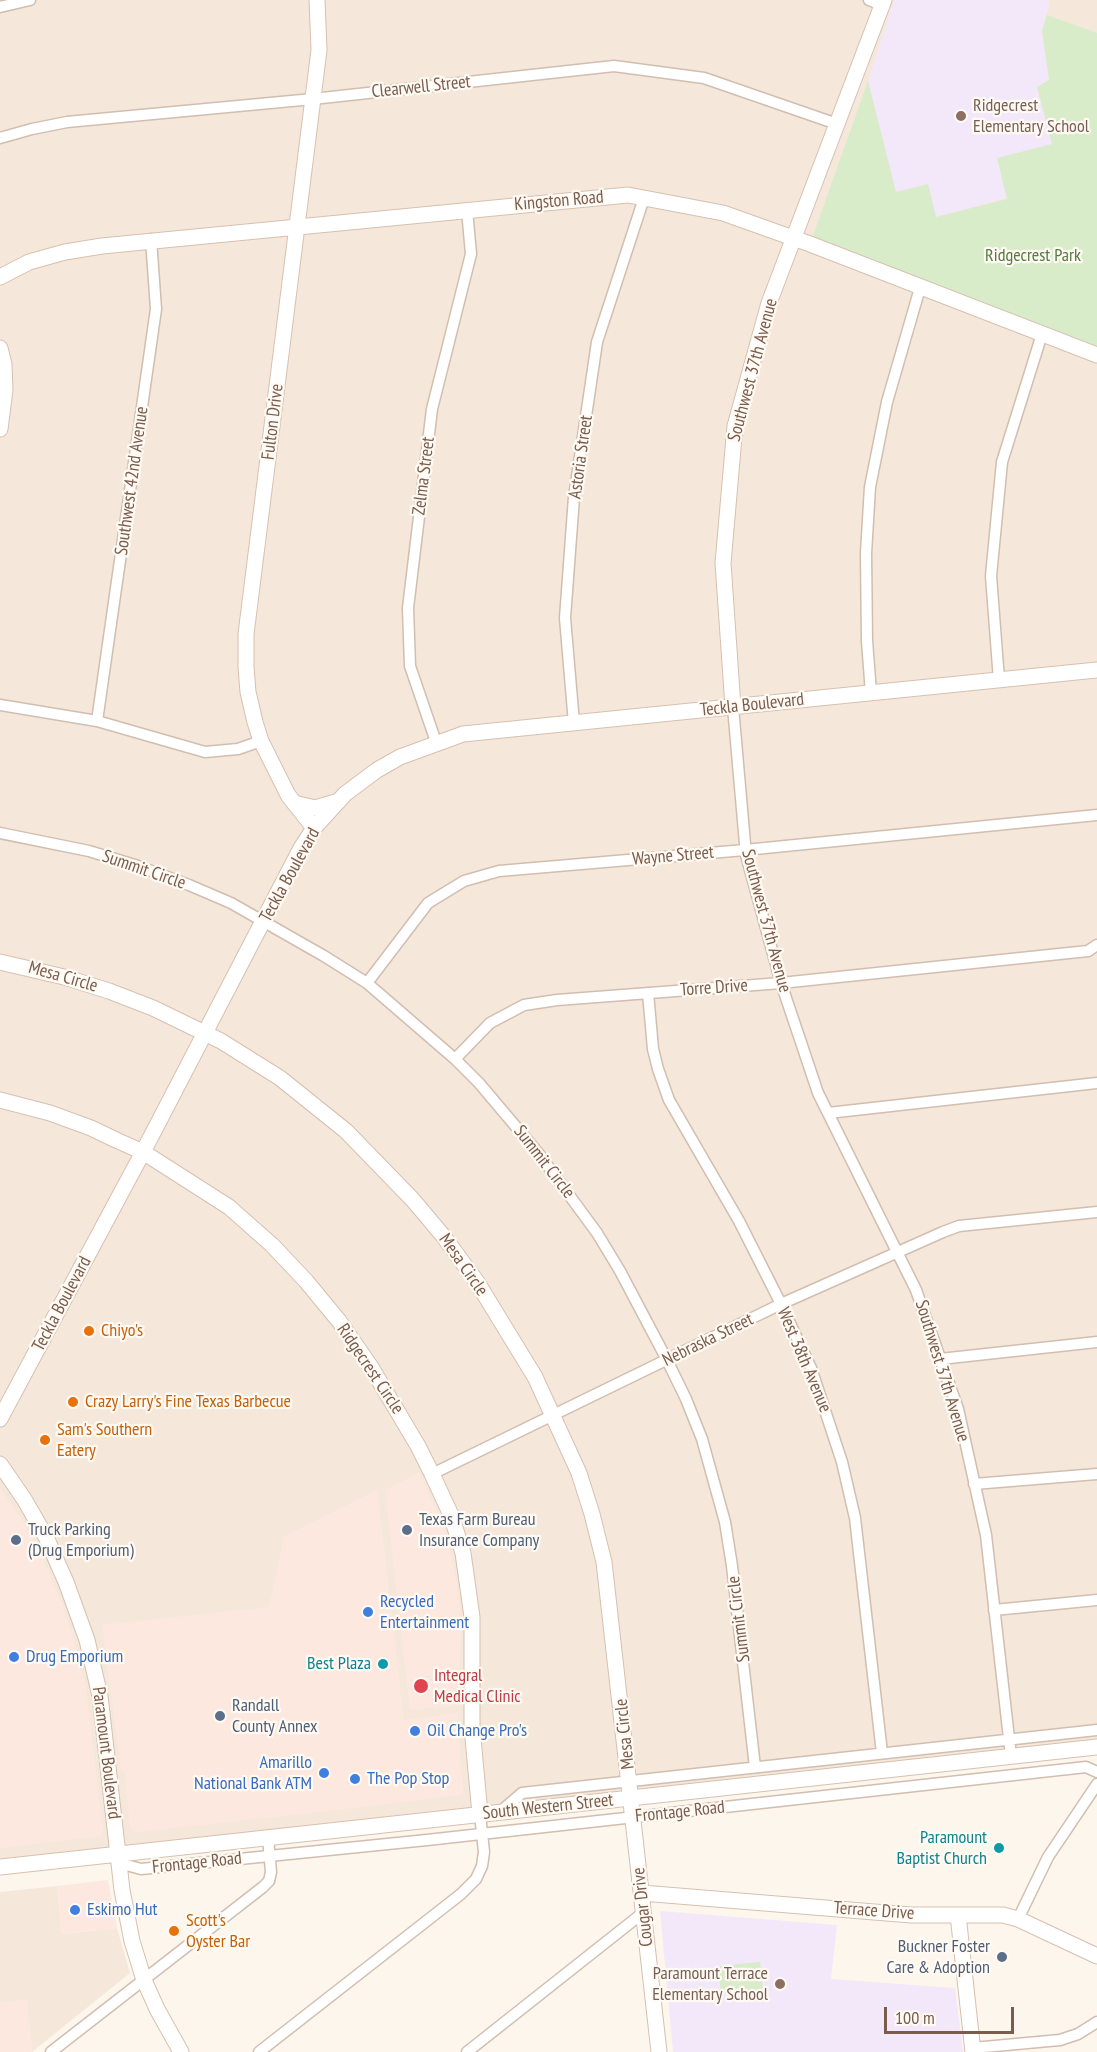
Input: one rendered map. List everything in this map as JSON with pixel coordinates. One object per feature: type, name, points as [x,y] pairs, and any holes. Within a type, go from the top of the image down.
[{"type":"street","points":[[0,7],[30,0]]},
{"type":"street","name":"Fulton Drive","points":[[314,828],[294,803],[277,775],[261,741],[248,692],[246,634],[319,50],[317,0]]},
{"type":"street","name":"Southwest 37th Avenue","points":[[878,2],[837,124],[769,303],[735,426],[723,563],[745,850],[781,983],[818,1093],[916,1290],[958,1409],[986,1536],[1011,1756]]},
{"type":"street","name":"Clearwell Street","points":[[0,138],[67,122],[313,99],[614,66],[704,78],[837,124]]},
{"type":"street","name":"Kingston Road","points":[[0,277],[30,262],[65,252],[151,239],[217,236],[628,195],[723,213],[793,240],[810,244],[1097,355]]},
{"type":"street","name":"Astoria Street","points":[[574,723],[565,618],[574,497],[597,342],[644,198]]},
{"type":"street","name":"Zelma Street","points":[[436,742],[410,666],[408,608],[432,410],[471,254],[467,210]]},
{"type":"street","name":"Southwest 42nd Avenue","points":[[97,722],[156,309],[151,239]]},
{"type":"street","points":[[871,693],[867,641],[866,564],[870,487],[887,402],[920,288]]},
{"type":"street","points":[[999,680],[991,576],[1002,462],[1042,334]]},
{"type":"street","points":[[0,348],[4,364],[4,390],[0,429]]},
{"type":"street","name":"Teckla Boulevard","points":[[0,1419],[143,1152],[292,863],[314,828],[357,784],[377,770],[400,757],[463,734],[1097,670]]},
{"type":"street","points":[[0,705],[97,722],[205,752],[238,749],[261,741]]},
{"type":"street","points":[[294,803],[315,808],[339,801]]},
{"type":"street","name":"Wayne Street","points":[[367,983],[428,903],[464,880],[500,871],[745,850],[1097,815]]},
{"type":"street","name":"Summit Circle","points":[[0,833],[89,851],[138,866],[231,903],[264,920],[367,983],[455,1059],[502,1109],[568,1192],[620,1271],[667,1360],[702,1439],[725,1522],[738,1605],[755,1767]]},
{"type":"street","name":"Torre Drive","points":[[455,1059],[490,1023],[524,1005],[557,1000],[781,983],[1088,951],[1097,945]]},
{"type":"street","name":"Mesa Circle","points":[[0,962],[109,991],[153,1008],[204,1032],[280,1078],[346,1131],[378,1162],[444,1238],[477,1282],[535,1377],[579,1473],[604,1562],[632,1798]]},
{"type":"street","name":"West 38th Avenue","points":[[648,993],[653,1049],[669,1100],[739,1221],[811,1368],[845,1473],[855,1518],[882,1753]]},
{"type":"street","points":[[828,1113],[1097,1083]]},
{"type":"street","name":"Ridgecrest Circle","points":[[0,1100],[50,1113],[143,1152],[228,1207],[272,1245],[306,1281],[339,1321],[371,1366],[404,1420],[432,1474],[451,1515],[463,1553],[472,1617],[472,1728],[480,1814]]},
{"type":"street","name":"Nebraska Street","points":[[432,1474],[781,1305],[959,1226],[1097,1212]]},
{"type":"street","points":[[940,1359],[1097,1342]]},
{"type":"street","name":"Paramount Boulevard","points":[[0,1464],[24,1499],[49,1543],[87,1640],[100,1696],[118,1859],[127,1918],[144,1980],[181,2052]]},
{"type":"street","points":[[974,1484],[1097,1474]]},
{"type":"street","points":[[994,1611],[1097,1600]]},
{"type":"street","points":[[500,1812],[522,1793],[1097,1730]]},
{"type":"street","name":"South Western Street","points":[[0,1867],[118,1859],[268,1838],[1097,1747]]},
{"type":"street","name":"Frontage Road","points":[[118,1859],[141,1869],[483,1834],[1086,1767],[1097,1772]]},
{"type":"street","points":[[1018,1919],[1048,1857],[1097,1784]]},
{"type":"street","name":"Cougar Drive","points":[[632,1798],[659,2052]]},
{"type":"street","points":[[259,2052],[461,1894],[476,1879],[482,1866],[484,1852],[480,1814]]},
{"type":"street","points":[[51,2052],[263,1887],[269,1881],[271,1872],[268,1838]]},
{"type":"street","name":"Terrace Drive","points":[[642,1893],[911,1915],[995,1915],[1018,1919],[1097,1956]]},
{"type":"street","points":[[466,2052],[644,1912]]},
{"type":"street","points":[[958,1915],[973,2050],[1060,2040],[1078,2034],[1097,2022]]},
{"type":"shaded area","points":[[0,0],[1097,0],[1097,1749],[0,1868]]},
{"type":"shaded area","name":"Ridgecrest Elementary School","points":[[894,0],[1045,0],[1050,2],[1042,31],[1050,80],[1037,87],[1052,144],[1007,198],[936,217],[896,192],[868,81]]},
{"type":"shaded area","points":[[419,1473],[448,1540],[458,1590],[461,1629],[457,1706],[410,1710],[385,1490]]},
{"type":"shaded area","points":[[0,1488],[22,1520],[43,1560],[63,1606],[77,1651],[86,1690],[103,1830],[100,1836],[0,1848]]},
{"type":"shaded area","points":[[377,1490],[404,1720],[457,1713],[463,1793],[319,1812],[136,1832],[130,1828],[125,1773],[121,1770],[102,1625],[269,1607],[283,1537]]},
{"type":"shaded area","points":[[108,1880],[117,1928],[62,1934],[57,1886]]},
{"type":"shaded area","points":[[57,1886],[62,1934],[117,1928],[130,1973],[32,2052],[26,2000],[0,2003],[0,1892]]},
{"type":"shaded area","name":"Paramount Terrace Elementary School","points":[[660,1911],[837,1925],[831,1979],[955,1988],[963,2052],[673,2052]]},
{"type":"shaded area","points":[[26,1999],[32,2052],[0,2052],[0,2003]]},
{"type":"green space","name":"Ridgecrest Park","points":[[1047,15],[1097,33],[1097,348],[810,244],[868,81],[896,192],[928,184],[936,217],[1007,199],[997,158],[1052,144],[1037,87],[1049,80],[1042,31]]},
{"type":"green space","points":[[760,1962],[763,1989],[721,1993],[718,1966]]},
{"type":"place","name":"Ridgecrest Elementary School","points":[[961,116]]},
{"type":"place","name":"Chiyo's","points":[[89,1331]]},
{"type":"place","name":"Crazy Larry's Fine Texas Barbecue","points":[[73,1402]]},
{"type":"place","name":"Sam's Southern Eatery","points":[[45,1440]]},
{"type":"place","name":"Texas Farm Bureau Insurance Company","points":[[407,1530]]},
{"type":"place","name":"Truck Parking (Drug Emporium)","points":[[16,1540]]},
{"type":"place","name":"Recycled Entertainment","points":[[368,1612]]},
{"type":"place","name":"Drug Emporium","points":[[14,1657]]},
{"type":"place","name":"Best Plaza","points":[[383,1664]]},
{"type":"place","name":"Integral Medical Clinic","points":[[421,1686]]},
{"type":"place","name":"Randall County Annex","points":[[220,1716]]},
{"type":"place","name":"Oil Change Pro's","points":[[415,1731]]},
{"type":"place","name":"Amarillo National Bank ATM","points":[[324,1773]]},
{"type":"place","name":"The Pop Stop","points":[[355,1779]]},
{"type":"place","name":"Paramount Baptist Church","points":[[999,1848]]},
{"type":"place","name":"Eskimo Hut","points":[[75,1910]]},
{"type":"place","name":"Scott's Oyster Bar","points":[[174,1931]]},
{"type":"place","name":"Buckner Foster Care & Adoption","points":[[1002,1957]]},
{"type":"place","name":"Paramount Terrace Elementary School","points":[[780,1984]]}]
